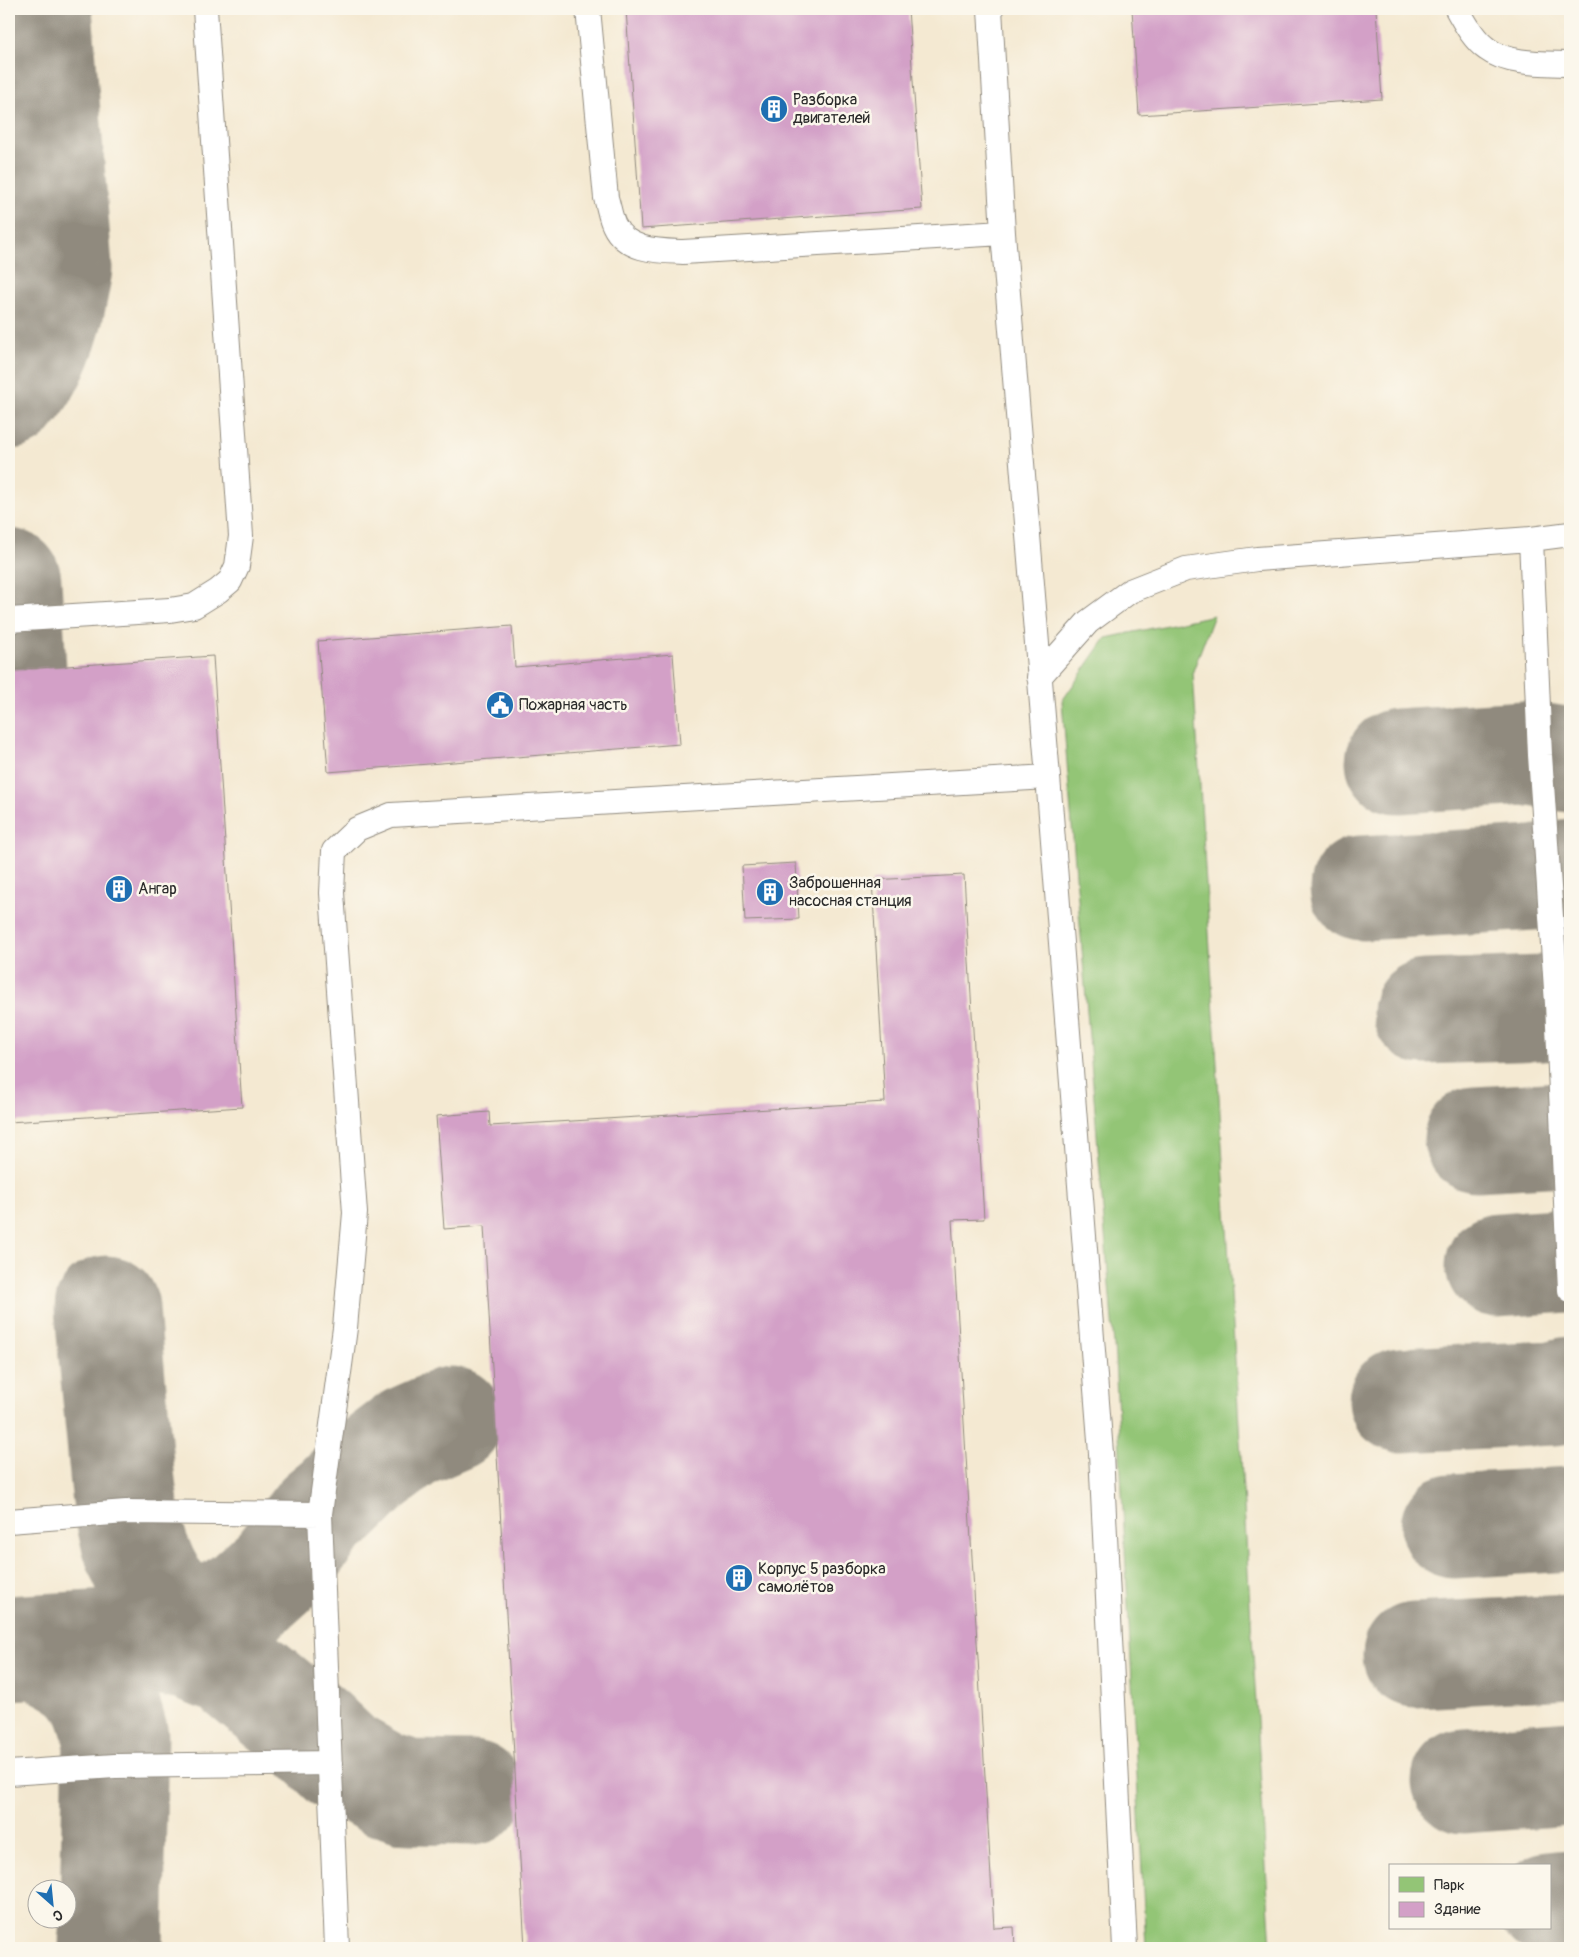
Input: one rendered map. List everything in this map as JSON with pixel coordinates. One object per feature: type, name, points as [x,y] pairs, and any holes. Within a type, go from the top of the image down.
[{"type":"lane","points":[[9,620],[170,610],[194,606],[218,591],[230,580],[237,566],[241,536],[205,9]]},
{"type":"lane","points":[[588,9],[606,198],[614,226],[628,242],[650,251],[682,252],[1003,233]]},
{"type":"lane","points":[[990,9],[1003,233],[1101,1453],[1125,1948]]},
{"type":"lane","points":[[1457,9],[1471,32],[1487,50],[1528,63],[1570,64]]},
{"type":"lane","points":[[1039,677],[1088,622],[1130,591],[1186,570],[1257,559],[1531,539],[1570,534]]},
{"type":"lane","points":[[1531,539],[1539,745],[1557,1004],[1570,1290]]},
{"type":"lane","points":[[337,1948],[320,1514],[345,1328],[355,1213],[332,893],[334,851],[356,829],[391,815],[1048,777]]},
{"type":"lane","points":[[9,1521],[126,1512],[320,1514]]},
{"type":"lane","points":[[9,1773],[115,1766],[330,1763]]},
{"type":"green space","points":[[1214,615],[1193,671],[1271,1948],[1146,1948],[1115,1359],[1062,701],[1106,638]]},
{"type":"building","name":"Разборка двигателей","points":[[626,9],[908,9],[922,209],[641,229]]},
{"type":"building","points":[[1132,9],[1376,9],[1382,99],[1139,115]]},
{"type":"building","name":"Пожарная часть","points":[[512,626],[515,667],[673,654],[680,744],[328,772],[318,641]]},
{"type":"building","name":"Ангар","points":[[213,656],[242,1107],[9,1122],[9,670]]},
{"type":"building","name":"Заброшенная насосная станция","points":[[796,863],[799,919],[745,921],[742,866]]},
{"type":"building","name":"Корпус 5 разборка самолётов","points":[[964,875],[984,1219],[952,1220],[994,1928],[1014,1927],[1015,1948],[525,1948],[484,1226],[444,1229],[436,1116],[489,1112],[490,1126],[885,1102],[872,880]]},
{"type":"taxiway","points":[[9,397],[30,368],[38,352],[49,320],[60,268],[40,9]]},
{"type":"taxiway","points":[[9,581],[14,669]]},
{"type":"taxiway","points":[[1398,761],[1525,753],[1570,760]]},
{"type":"taxiway","points":[[1362,888],[1534,878],[1570,871]]},
{"type":"taxiway","points":[[1425,1012],[1543,1008],[1570,1001]]},
{"type":"taxiway","points":[[1476,1139],[1563,1134],[1570,1131]]},
{"type":"taxiway","points":[[1498,1265],[1570,1260]]},
{"type":"taxiway","points":[[107,1308],[122,1477],[129,1522],[135,1544],[143,1566],[154,1587],[168,1607],[229,1664]]},
{"type":"taxiway","points":[[1401,1400],[1554,1393],[1570,1389]]},
{"type":"taxiway","points":[[9,1648],[143,1640],[196,1628],[217,1619],[247,1596],[278,1568],[320,1514],[370,1467],[410,1437],[451,1419]]},
{"type":"taxiway","points":[[1453,1526],[1570,1519]]},
{"type":"taxiway","points":[[161,1643],[190,1649],[229,1664],[312,1732],[342,1761],[383,1784],[409,1792],[472,1793]]},
{"type":"taxiway","points":[[38,1647],[70,1663],[91,1680],[106,1703],[116,1737],[111,1948]]},
{"type":"taxiway","points":[[1415,1655],[1570,1647]]},
{"type":"taxiway","points":[[1464,1781],[1570,1773]]},
{"type":"taxiway","points":[[1552,1904],[1570,1902]]},
{"type":"place","name":"Разборка двигателей","points":[[774,109]]},
{"type":"place","name":"Пожарная часть","points":[[500,705]]},
{"type":"place","name":"Ангар","points":[[119,889]]},
{"type":"place","name":"Заброшенная насосная станция","points":[[770,892]]},
{"type":"place","name":"Корпус 5 разборка самолётов","points":[[739,1578]]}]
